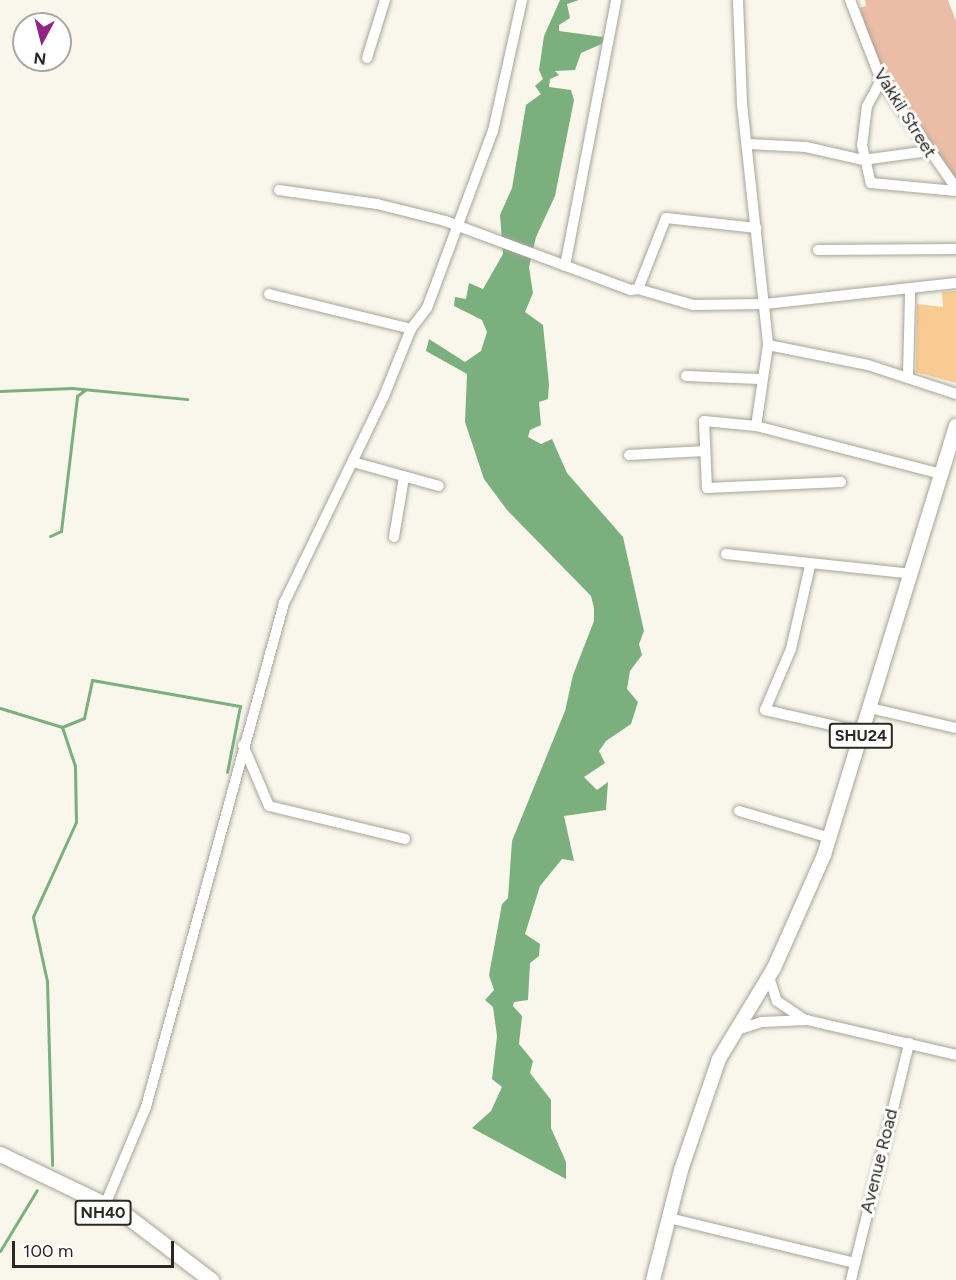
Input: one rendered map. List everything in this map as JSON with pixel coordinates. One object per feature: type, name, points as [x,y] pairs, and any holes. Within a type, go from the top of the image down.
[{"type":"highway","name":"NH40","points":[[1,1158],[104,1208],[211,1280]]},
{"type":"highway","name":"NH40","points":[[104,1208],[195,1280]]},
{"type":"main road","name":"SHU24","points":[[653,1280],[669,1218],[715,1070],[733,1031],[769,977],[806,904],[830,838],[956,426]]},
{"type":"street","points":[[367,58],[385,0]]},
{"type":"street","points":[[104,1208],[146,1107],[284,603],[353,462],[411,329],[427,308],[493,131],[522,0]]},
{"type":"street","points":[[565,266],[616,0]]},
{"type":"street","points":[[738,0],[742,104],[749,144],[768,345],[760,379],[756,426]]},
{"type":"street","name":"Vakkil Street","points":[[850,0],[881,81],[956,190]]},
{"type":"street","points":[[881,81],[867,106],[863,160],[871,183],[956,190]]},
{"type":"street","points":[[749,144],[806,147],[863,160],[928,151]]},
{"type":"street","points":[[279,190],[377,204],[456,227],[565,266],[693,305],[765,304],[910,292],[956,283]]},
{"type":"street","points":[[638,289],[666,218],[756,228]]},
{"type":"street","points":[[818,250],[956,249]]},
{"type":"street","points":[[908,376],[910,292]]},
{"type":"street","points":[[268,294],[411,329]]},
{"type":"street","points":[[768,345],[908,376],[956,394]]},
{"type":"street","points":[[686,376],[760,379]]},
{"type":"street","points":[[842,482],[707,488],[704,421],[756,426],[942,474]]},
{"type":"street","points":[[629,455],[705,451]]},
{"type":"street","points":[[353,462],[439,486]]},
{"type":"street","points":[[394,537],[404,477]]},
{"type":"street","points":[[726,554],[810,566],[912,574]]},
{"type":"street","points":[[810,566],[791,649],[765,710],[862,732]]},
{"type":"street","points":[[870,708],[956,728]]},
{"type":"street","points":[[243,746],[268,806],[405,839]]},
{"type":"street","points":[[739,811],[830,838]]},
{"type":"street","points":[[769,977],[777,1001],[807,1020]]},
{"type":"street","points":[[733,1031],[762,1022],[807,1020],[956,1055]]},
{"type":"street","name":"Avenue Road","points":[[851,1280],[909,1043]]},
{"type":"street","points":[[669,1218],[855,1263]]},
{"type":"shaded area","points":[[560,0],[579,0],[567,4],[570,18],[559,25],[559,31],[603,37],[604,43],[581,53],[575,70],[555,71],[559,75],[550,79],[549,87],[571,90],[574,100],[555,196],[536,237],[529,267],[533,293],[525,312],[543,325],[549,384],[548,399],[539,402],[541,425],[530,430],[528,437],[541,444],[552,439],[567,473],[623,537],[644,631],[639,644],[642,655],[630,671],[627,689],[638,702],[631,724],[606,741],[599,751],[605,763],[584,777],[597,790],[608,782],[606,810],[564,816],[574,861],[562,859],[540,886],[525,934],[540,944],[539,956],[530,963],[528,1000],[514,1002],[513,1006],[522,1016],[519,1044],[533,1061],[530,1073],[551,1100],[551,1128],[566,1162],[566,1179],[472,1128],[491,1111],[502,1087],[492,1079],[497,1036],[493,1007],[485,1000],[494,990],[489,975],[502,904],[508,898],[512,841],[565,711],[573,675],[594,621],[594,608],[591,596],[507,510],[484,479],[465,422],[467,374],[426,351],[429,339],[465,362],[481,351],[487,332],[482,320],[454,306],[455,297],[466,299],[469,283],[483,289],[503,254],[500,215],[512,188],[526,105],[541,94],[535,86],[543,79],[539,70],[544,36]]},
{"type":"shaded area","points":[[865,0],[948,0],[956,21],[956,186],[877,65],[860,8],[866,6]]},
{"type":"building","points":[[956,291],[956,383],[916,372],[917,304],[943,307],[942,292]]},
{"type":"waterway","points":[[0,391],[72,388],[187,399]]},
{"type":"waterway","points":[[50,536],[61,531],[77,396],[85,390]]},
{"type":"waterway","points":[[62,727],[84,718],[92,680],[240,706],[227,772]]},
{"type":"waterway","points":[[0,708],[62,727],[75,766],[76,822],[33,917],[47,981],[52,1165]]},
{"type":"waterway","points":[[0,1251],[37,1190]]}]
